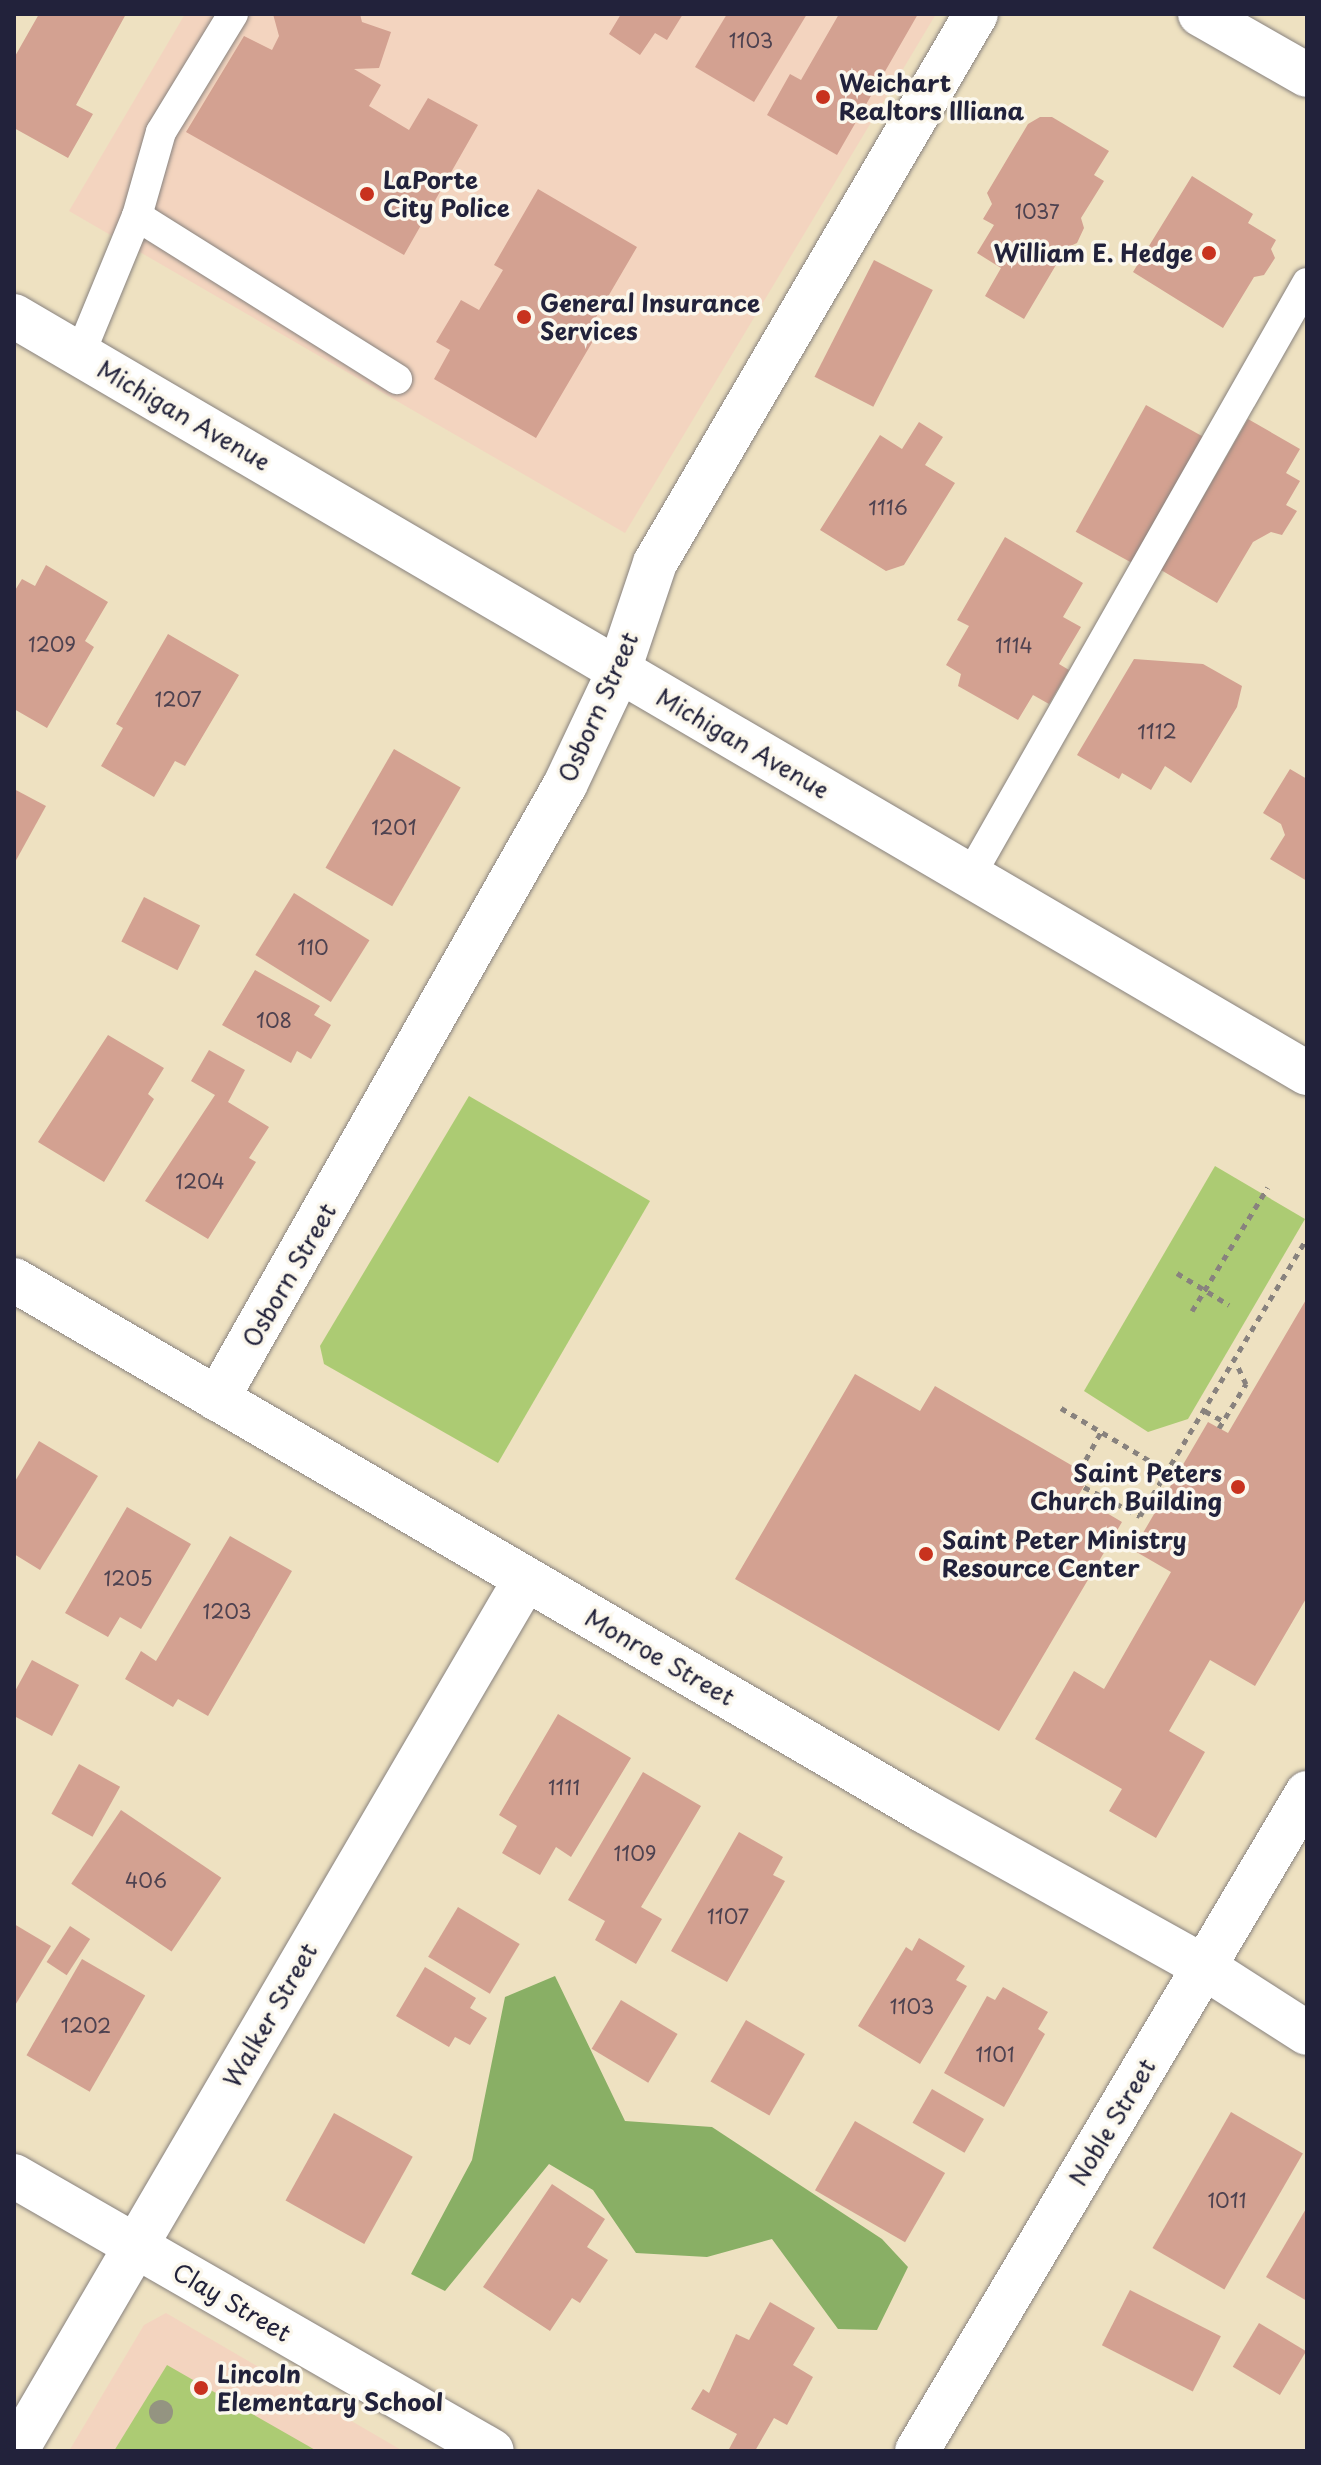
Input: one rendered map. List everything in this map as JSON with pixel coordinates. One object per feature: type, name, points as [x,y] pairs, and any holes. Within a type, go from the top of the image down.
[{"type":"street","name":"Osborn Street","points":[[217,1399],[453,989],[565,785],[618,673],[655,563],[976,14]]},
{"type":"street","points":[[1200,14],[1307,75]]},
{"type":"street","name":"Michigan Avenue","points":[[14,316],[618,673],[1307,1073]]},
{"type":"street","name":"Monroe Street","points":[[14,1280],[525,1580],[1204,1967],[1307,2033]]},
{"type":"street","name":"Walker Street","points":[[16,2451],[525,1580]]},
{"type":"street","name":"Noble Street","points":[[917,2451],[1307,1793]]},
{"type":"street","name":"Clay Street","points":[[14,2176],[492,2451]]},
{"type":"lane","points":[[80,354],[137,216],[161,132],[233,14]]},
{"type":"lane","points":[[137,216],[397,379]]},
{"type":"lane","points":[[970,876],[1307,283]]},
{"type":"path","points":[[1192,1311],[1268,1187]]},
{"type":"path","points":[[1084,1487],[1140,1516],[1307,1238]]},
{"type":"path","points":[[1177,1273],[1229,1305]]},
{"type":"path","points":[[1219,1428],[1246,1384],[1235,1362]]},
{"type":"path","points":[[1061,1408],[1167,1471]]},
{"type":"path","points":[[1205,1411],[1223,1421]]},
{"type":"path","points":[[1080,1470],[1101,1432]]},
{"type":"shaded area","points":[[185,14],[936,14],[625,533],[69,211]]},
{"type":"shaded area","name":"Lincoln Elementary School","points":[[166,2313],[403,2451],[69,2451],[144,2325]]},
{"type":"green space","points":[[469,1096],[650,1201],[498,1463],[324,1364],[320,1346]]},
{"type":"green space","points":[[1215,1166],[1305,1219],[1188,1419],[1148,1432],[1084,1391]]},
{"type":"green space","points":[[555,1976],[625,2121],[712,2127],[882,2239],[908,2267],[877,2330],[838,2329],[772,2239],[707,2257],[636,2253],[593,2190],[549,2164],[445,2291],[411,2274],[472,2160],[505,1997]]},
{"type":"green space","points":[[167,2365],[317,2451],[114,2451]]},
{"type":"building","points":[[39,14],[126,14],[76,105],[93,114],[68,158],[14,128],[14,58]]},
{"type":"building","name":"LaPorte City Police","points":[[273,14],[360,14],[362,22],[391,32],[379,68],[354,69],[381,85],[369,106],[409,130],[428,98],[478,125],[404,255],[186,132],[244,36],[272,50],[279,36]]},
{"type":"building","points":[[621,14],[683,14],[667,40],[655,33],[640,55],[609,34]]},
{"type":"building","points":[[727,14],[807,14],[754,102],[695,67]]},
{"type":"building","name":"Weichart Realtors Illiana","points":[[839,14],[918,14],[837,155],[767,115],[790,74],[801,80]]},
{"type":"building","points":[[1040,117],[1052,117],[1109,151],[1094,175],[1104,181],[1081,218],[1084,228],[1077,243],[1066,248],[1024,319],[985,296],[1001,268],[977,253],[994,225],[983,219],[992,204],[987,193],[1028,124]]},
{"type":"building","name":"William E. Hedge","points":[[1192,176],[1253,214],[1248,223],[1276,240],[1271,249],[1275,258],[1264,275],[1254,277],[1223,328],[1133,272]]},
{"type":"building","name":"General Insurance Services","points":[[538,189],[637,247],[592,324],[600,329],[536,438],[434,379],[450,350],[436,342],[461,300],[479,310],[503,270],[494,265]]},
{"type":"building","points":[[874,260],[933,290],[873,407],[815,377]]},
{"type":"building","points":[[1146,405],[1205,438],[1135,565],[1076,532]]},
{"type":"building","points":[[1248,419],[1300,449],[1286,473],[1300,481],[1286,505],[1297,511],[1282,535],[1271,532],[1253,542],[1217,603],[1161,570]]},
{"type":"building","points":[[919,422],[943,437],[925,465],[955,483],[904,565],[886,571],[820,530],[880,435],[902,449]]},
{"type":"building","points":[[1005,537],[1083,583],[1063,617],[1081,627],[1059,664],[1069,670],[1049,704],[1033,695],[1018,720],[958,686],[961,674],[946,665],[969,626],[957,620]]},
{"type":"building","points":[[46,565],[108,602],[85,641],[94,647],[47,728],[14,709],[14,592],[22,579],[35,586]]},
{"type":"building","points":[[168,634],[239,675],[185,766],[175,761],[154,797],[101,766],[123,728],[116,724]]},
{"type":"building","points":[[1134,659],[1203,664],[1242,686],[1237,707],[1191,783],[1165,766],[1151,790],[1122,773],[1119,779],[1077,755]]},
{"type":"building","points":[[394,749],[461,788],[392,906],[326,868]]},
{"type":"building","points":[[1290,769],[1307,779],[1307,881],[1270,859],[1285,835],[1281,824],[1263,813]]},
{"type":"building","points":[[14,789],[46,806],[14,864]]},
{"type":"building","points":[[294,893],[369,940],[331,1002],[255,955]]},
{"type":"building","points":[[144,897],[200,926],[177,970],[121,942]]},
{"type":"building","points":[[255,970],[320,1006],[314,1015],[331,1025],[311,1059],[297,1051],[291,1063],[222,1025]]},
{"type":"building","points":[[108,1035],[164,1068],[148,1094],[154,1099],[104,1182],[38,1142]]},
{"type":"building","points":[[209,1050],[245,1070],[228,1102],[269,1127],[249,1158],[256,1162],[208,1239],[145,1201],[215,1095],[191,1081]]},
{"type":"building","name":"Saint Peters Church Building","points":[[1307,1298],[1307,1597],[1255,1686],[1210,1660],[1169,1731],[1205,1752],[1156,1838],[1109,1811],[1122,1789],[1035,1739],[1074,1671],[1104,1689],[1171,1572],[1133,1550],[1208,1422],[1228,1433]]},
{"type":"building","name":"Saint Peter Ministry Resource Center","points":[[855,1374],[920,1411],[935,1386],[1090,1476],[1078,1496],[1122,1522],[999,1731],[735,1579]]},
{"type":"building","points":[[39,1441],[98,1476],[40,1570],[14,1554],[14,1483]]},
{"type":"building","points":[[127,1507],[191,1544],[141,1629],[120,1617],[108,1637],[65,1613]]},
{"type":"building","points":[[230,1536],[292,1571],[208,1716],[178,1699],[173,1707],[125,1679],[141,1651],[156,1661]]},
{"type":"building","points":[[32,1660],[79,1685],[52,1736],[14,1716],[14,1693]]},
{"type":"building","points":[[558,1714],[631,1758],[571,1857],[556,1847],[540,1875],[502,1853],[517,1826],[499,1815]]},
{"type":"building","points":[[79,1764],[120,1787],[92,1837],[51,1814]]},
{"type":"building","points":[[643,1772],[701,1806],[641,1907],[662,1919],[636,1964],[595,1940],[605,1921],[568,1900]]},
{"type":"building","points":[[121,1810],[221,1878],[172,1951],[71,1884]]},
{"type":"building","points":[[739,1832],[783,1857],[773,1875],[785,1881],[727,1982],[671,1951]]},
{"type":"building","points":[[458,1907],[520,1944],[490,1994],[428,1957]]},
{"type":"building","points":[[14,1924],[51,1946],[14,2007]]},
{"type":"building","points":[[70,1926],[90,1939],[67,1975],[47,1962]]},
{"type":"building","points":[[919,1938],[965,1966],[956,1980],[967,1986],[920,2064],[858,2026],[906,1947],[912,1951]]},
{"type":"building","points":[[82,1959],[145,1996],[90,2092],[27,2055]]},
{"type":"building","points":[[425,1967],[476,1998],[470,2008],[487,2018],[470,2045],[455,2037],[449,2047],[396,2016]]},
{"type":"building","points":[[1003,1987],[1048,2012],[1038,2029],[1045,2034],[1004,2107],[944,2073],[987,1996],[995,2000]]},
{"type":"building","points":[[621,2000],[678,2034],[648,2083],[592,2049]]},
{"type":"building","points":[[746,2020],[805,2054],[769,2115],[711,2081]]},
{"type":"building","points":[[932,2089],[984,2119],[964,2153],[912,2123]]},
{"type":"building","points":[[1231,2112],[1303,2154],[1224,2289],[1152,2248]]},
{"type":"building","points":[[334,2113],[413,2157],[364,2244],[286,2200]]},
{"type":"building","points":[[855,2121],[945,2173],[905,2242],[815,2190]]},
{"type":"building","points":[[552,2184],[605,2219],[587,2247],[608,2260],[580,2303],[572,2298],[550,2331],[483,2287]]},
{"type":"building","points":[[1307,2207],[1307,2301],[1266,2277]]},
{"type":"building","points":[[1130,2290],[1221,2336],[1193,2392],[1102,2345]]},
{"type":"building","points":[[770,2302],[815,2328],[793,2365],[813,2377],[787,2425],[774,2418],[755,2451],[728,2451],[737,2434],[691,2409],[703,2389],[709,2393],[736,2334],[749,2340]]},
{"type":"building","points":[[1259,2323],[1306,2351],[1280,2395],[1233,2367]]},
{"type":"place","name":"Weichart Realtors Illiana","points":[[823,97]]},
{"type":"place","name":"LaPorte City Police","points":[[367,194]]},
{"type":"place","name":"William E. Hedge","points":[[1209,253]]},
{"type":"place","name":"General Insurance Services","points":[[524,317]]},
{"type":"place","name":"Saint Peters Church Building","points":[[1238,1487]]},
{"type":"place","name":"Saint Peter Ministry Resource Center","points":[[926,1554]]},
{"type":"place","name":"Lincoln Elementary School","points":[[201,2388]]}]
